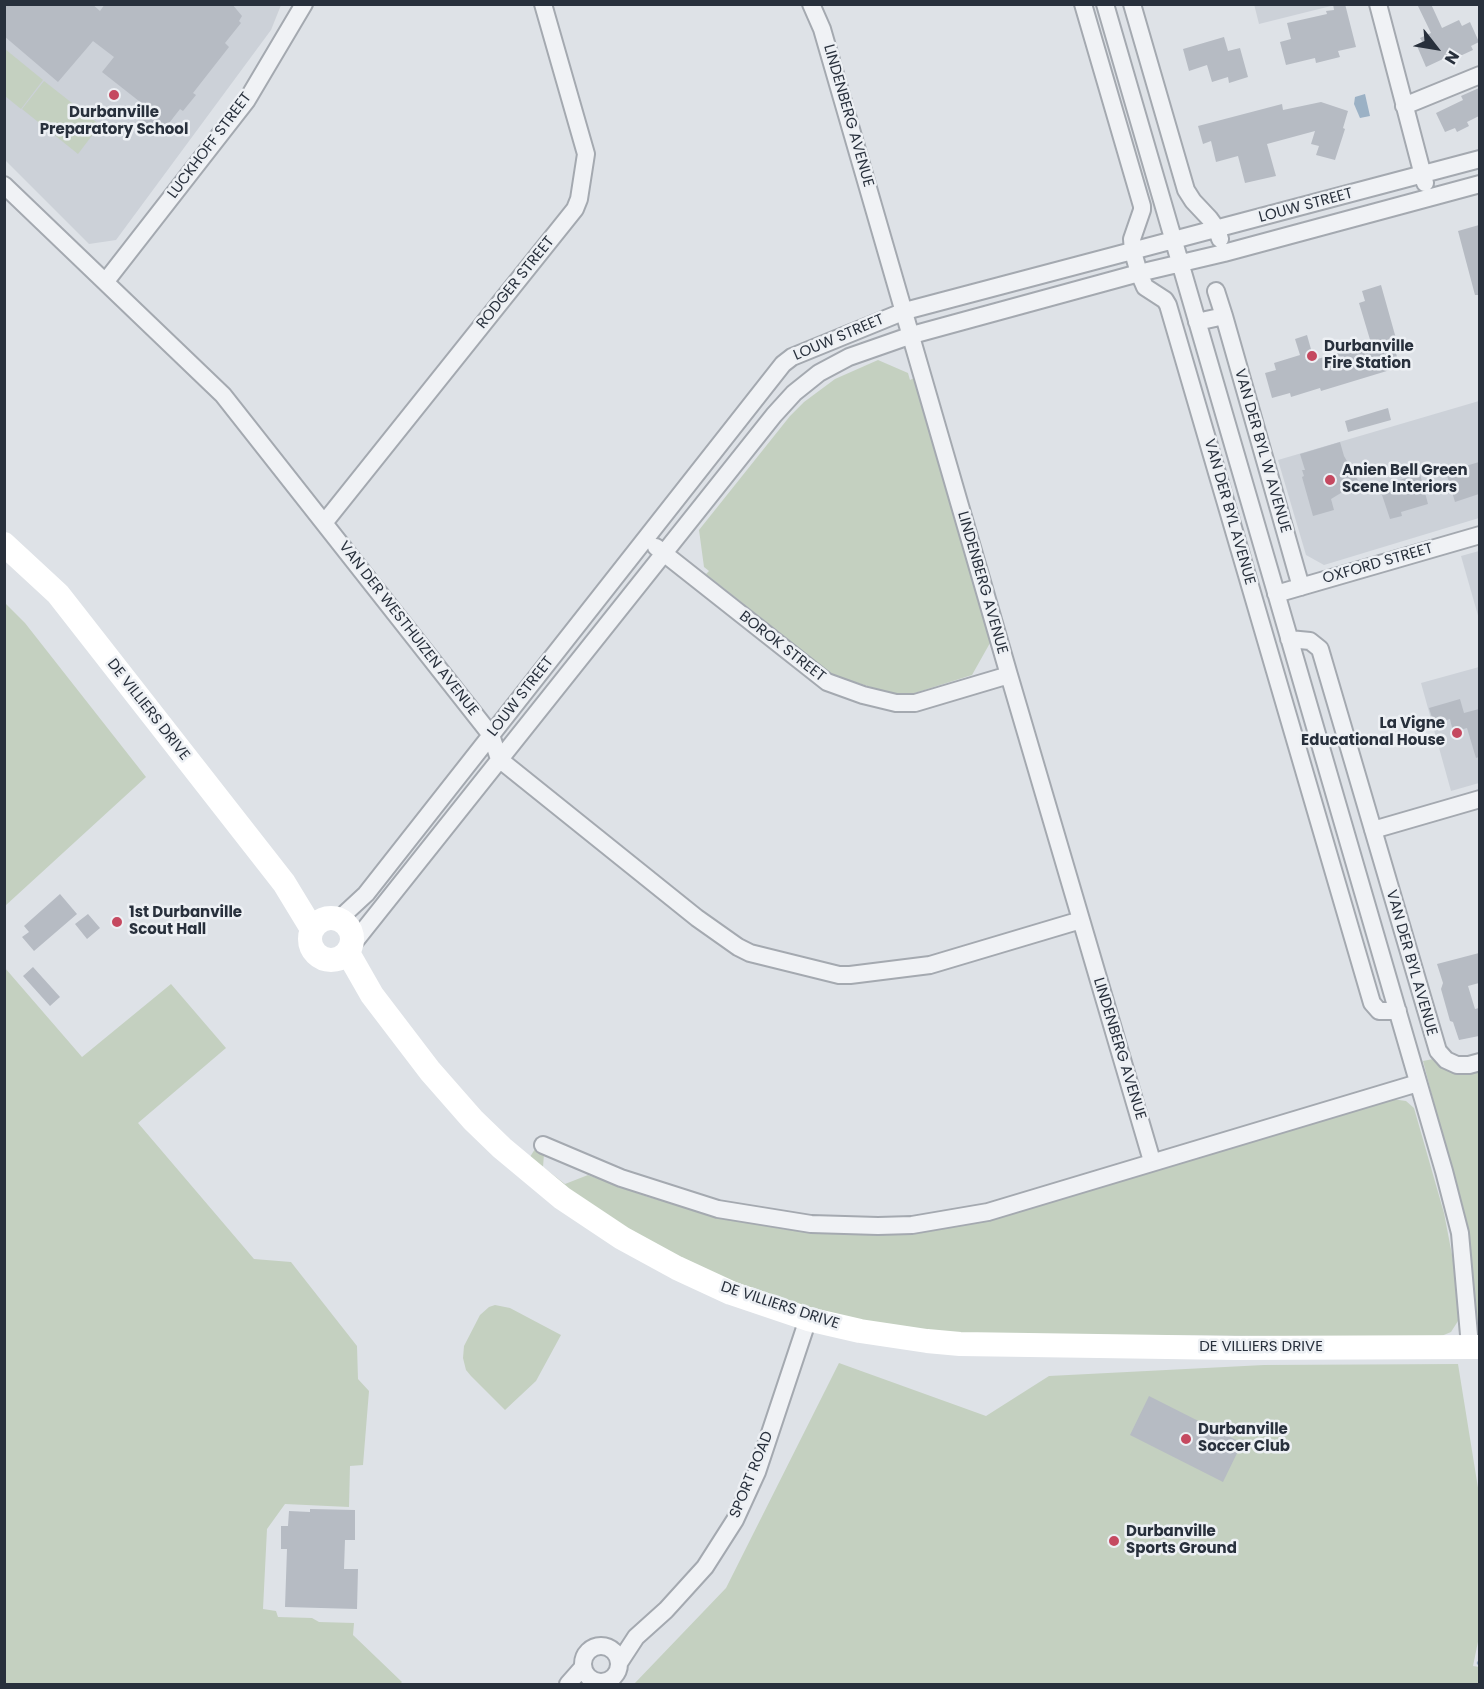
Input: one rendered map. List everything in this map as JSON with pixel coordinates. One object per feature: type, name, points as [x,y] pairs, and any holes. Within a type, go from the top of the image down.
[{"type":"street","name":"LUCKHOFF STREET","points":[[106,281],[247,100],[304,4]]},
{"type":"street","name":"RODGER STREET","points":[[324,523],[575,209],[579,199],[586,154],[543,4]]},
{"type":"street","name":"LINDENBERG AVENUE","points":[[811,4],[822,29],[1152,1161]]},
{"type":"street","name":"VAN DER BYL AVENUE","points":[[1083,4],[1142,206],[1132,236],[1133,252],[1139,273],[1144,287],[1165,300],[1168,305],[1372,1003],[1379,1011],[1398,1011]]},
{"type":"street","name":"VAN DER BYL AVENUE","points":[[1105,4],[1444,1171],[1460,1233],[1475,1346]]},
{"type":"street","points":[[1132,4],[1186,190],[1189,197],[1217,229],[1224,253]]},
{"type":"street","points":[[1378,4],[1428,197]]},
{"type":"street","points":[[1404,106],[1479,75]]},
{"type":"street","name":"LOUW STREET","points":[[326,922],[366,894],[787,360],[796,354],[905,311],[1479,159]]},
{"type":"street","name":"LOUW STREET","points":[[345,953],[774,415],[794,393],[834,364],[912,335],[1479,184]]},
{"type":"street","name":"VAN DER WESTHUIZEN AVENUE","points":[[4,185],[224,395],[491,735],[499,759]]},
{"type":"street","name":"VAN DER BYL W AVENUE","points":[[1216,291],[1301,587]]},
{"type":"street","points":[[1197,322],[1224,316]]},
{"type":"street","name":"OXFORD STREET","points":[[1276,594],[1479,535]]},
{"type":"street","name":"BOROK STREET","points":[[646,538],[827,682],[863,695],[896,703],[915,703],[1009,675]]},
{"type":"street","name":"DE VILLIERS DRIVE","points":[[4,544],[58,594],[284,883],[326,922]]},
{"type":"street","name":"VAN DER BYL AVENUE","points":[[1289,639],[1310,640],[1320,648],[1435,1046],[1441,1056],[1450,1063],[1463,1066],[1479,1062]]},
{"type":"street","points":[[499,759],[697,918],[750,952],[839,975],[850,975],[930,965],[1081,920]]},
{"type":"street","points":[[1373,830],[1479,799]]},
{"type":"street","points":[[326,922],[345,923],[352,937],[345,953],[323,959],[310,943],[326,922]]},
{"type":"street","name":"DE VILLIERS DRIVE","points":[[345,953],[372,995],[430,1071],[473,1120],[502,1148],[562,1198],[622,1238],[677,1268],[731,1293],[808,1319],[893,1337],[960,1344],[1236,1348],[1475,1346]]},
{"type":"street","points":[[543,1144],[621,1178],[688,1201],[778,1220],[844,1226],[912,1225],[988,1212],[1152,1161],[1262,1131],[1419,1083]]},
{"type":"street","name":"SPORT ROAD","points":[[619,1663],[636,1637],[686,1589],[705,1567],[735,1520],[757,1472],[808,1319]]},
{"type":"street","name":"SPORT ROAD","points":[[605,1647],[636,1637]]},
{"type":"street","points":[[598,1647],[605,1647],[612,1650],[616,1656],[619,1663],[618,1670],[608,1681],[597,1683],[587,1676],[583,1667],[584,1658],[590,1651],[598,1647]]},
{"type":"street","points":[[568,1684],[583,1667]]},
{"type":"shaded area","points":[[1254,4],[1335,5],[1259,24]]},
{"type":"shaded area","name":"Durbanville Preparatory School","points":[[4,5],[281,5],[271,30],[116,240],[89,244],[5,160]]},
{"type":"shaded area","points":[[1479,401],[1479,518],[1324,565],[1306,555],[1278,460]]},
{"type":"shaded area","points":[[1480,551],[1479,619],[1461,556]]},
{"type":"shaded area","name":"La Vigne Educational House","points":[[1479,667],[1479,783],[1451,791],[1421,683]]},
{"type":"green space","points":[[5,49],[43,80],[21,109],[5,96]]},
{"type":"green space","points":[[44,81],[100,125],[78,154],[22,109]]},
{"type":"green space","points":[[878,360],[908,373],[910,380],[914,378],[990,643],[972,675],[902,697],[833,675],[706,574],[709,571],[704,567],[699,530],[790,416],[804,402],[835,379]]},
{"type":"green space","points":[[5,603],[25,623],[146,777],[5,906]]},
{"type":"green space","points":[[5,968],[82,1057],[171,984],[226,1048],[138,1123],[254,1259],[291,1262],[357,1346],[358,1379],[369,1391],[363,1465],[350,1466],[349,1507],[285,1504],[267,1529],[263,1609],[276,1611],[278,1617],[354,1623],[353,1635],[402,1682],[400,1684],[5,1684]]},
{"type":"green space","points":[[1433,1059],[1443,1067],[1455,1072],[1479,1071],[1479,1330],[1476,1323],[1470,1250],[1465,1221],[1423,1061]]},
{"type":"green space","points":[[1392,1099],[1406,1101],[1414,1108],[1444,1213],[1453,1260],[1459,1315],[1451,1332],[1439,1337],[970,1334],[834,1317],[685,1264],[600,1215],[528,1160],[535,1149],[544,1154],[543,1167],[565,1184],[588,1175],[648,1197],[735,1220],[782,1229],[831,1234],[872,1234]]},
{"type":"green space","points":[[495,1305],[510,1308],[561,1335],[536,1381],[505,1410],[466,1370],[463,1358],[464,1346],[480,1315]]},
{"type":"green space","name":"Durbanville Sports Ground","points":[[839,1363],[986,1416],[1049,1376],[1264,1365],[1458,1364],[1479,1494],[1480,1632],[1473,1666],[1479,1667],[1479,1684],[634,1684],[726,1588]]},
{"type":"water","points":[[1365,94],[1370,116],[1360,118],[1354,104],[1355,97]]},
{"type":"building","points":[[4,4],[92,4],[100,11],[105,4],[232,4],[242,16],[239,21],[241,23],[225,43],[229,47],[193,93],[196,95],[183,111],[180,109],[159,136],[135,117],[144,105],[102,72],[114,57],[93,41],[58,82],[4,36]]},
{"type":"building","points":[[1333,4],[1345,4],[1356,47],[1338,51],[1340,57],[1316,63],[1315,58],[1286,65],[1280,42],[1291,39],[1287,23],[1327,14],[1326,11],[1334,10]]},
{"type":"building","points":[[1417,4],[1431,4],[1442,28],[1459,20],[1462,26],[1470,22],[1479,42],[1471,46],[1473,50],[1447,62],[1443,59],[1426,67],[1417,46],[1423,43],[1420,38],[1431,33]]},
{"type":"building","points":[[1224,37],[1228,51],[1240,48],[1248,77],[1229,83],[1228,77],[1212,82],[1207,65],[1189,71],[1183,49]]},
{"type":"building","points":[[1479,88],[1479,116],[1467,122],[1469,126],[1457,132],[1455,128],[1445,132],[1436,113],[1463,100],[1461,96]]},
{"type":"building","points":[[1321,102],[1348,111],[1335,160],[1316,155],[1319,146],[1311,144],[1315,131],[1267,144],[1276,176],[1245,183],[1238,156],[1216,162],[1211,141],[1203,144],[1198,126],[1282,104],[1283,110]]},
{"type":"building","points":[[1479,225],[1479,295],[1475,295],[1458,231]]},
{"type":"building","points":[[1381,285],[1397,342],[1393,343],[1400,367],[1321,391],[1320,388],[1291,397],[1290,393],[1272,398],[1265,373],[1276,370],[1274,363],[1300,355],[1295,339],[1307,335],[1314,360],[1371,343],[1359,303],[1365,301],[1362,291]]},
{"type":"building","points":[[1388,408],[1391,420],[1348,432],[1345,421]]},
{"type":"building","name":"Anien Bell Green Scene Interiors","points":[[1340,442],[1344,456],[1359,482],[1331,499],[1334,510],[1313,516],[1302,477],[1304,476],[1302,470],[1305,470],[1300,454]]},
{"type":"building","points":[[1479,462],[1479,494],[1455,502],[1446,472]]},
{"type":"building","points":[[1420,474],[1428,504],[1401,512],[1402,516],[1390,519],[1379,486]]},
{"type":"building","points":[[1460,699],[1464,713],[1479,709],[1479,757],[1476,758],[1467,728],[1453,732],[1450,719],[1434,724],[1429,708]]},
{"type":"building","points":[[60,894],[77,914],[34,951],[22,937],[29,932],[24,926]]},
{"type":"building","points":[[88,914],[100,928],[87,939],[75,924]]},
{"type":"building","points":[[1479,953],[1479,983],[1468,986],[1475,1009],[1479,1008],[1479,1036],[1459,1040],[1453,1022],[1450,1021],[1437,964]]},
{"type":"building","points":[[33,967],[60,997],[50,1006],[23,976]]},
{"type":"building","name":"Durbanville Soccer Club","points":[[1149,1396],[1242,1443],[1223,1482],[1130,1435]]},
{"type":"building","points":[[310,1509],[355,1510],[355,1540],[345,1540],[344,1569],[358,1569],[357,1609],[285,1607],[287,1549],[281,1549],[281,1526],[288,1526],[289,1511],[310,1512]]},
{"type":"place","name":"Durbanville Preparatory School","points":[[114,95]]},
{"type":"place","name":"Durbanville Fire Station","points":[[1312,356]]},
{"type":"place","name":"Anien Bell Green Scene Interiors","points":[[1330,480]]},
{"type":"place","name":"La Vigne Educational House","points":[[1457,733]]},
{"type":"place","name":"1st Durbanville Scout Hall","points":[[117,922]]},
{"type":"place","name":"Durbanville Soccer Club","points":[[1186,1439]]},
{"type":"place","name":"Durbanville Sports Ground","points":[[1114,1541]]}]
